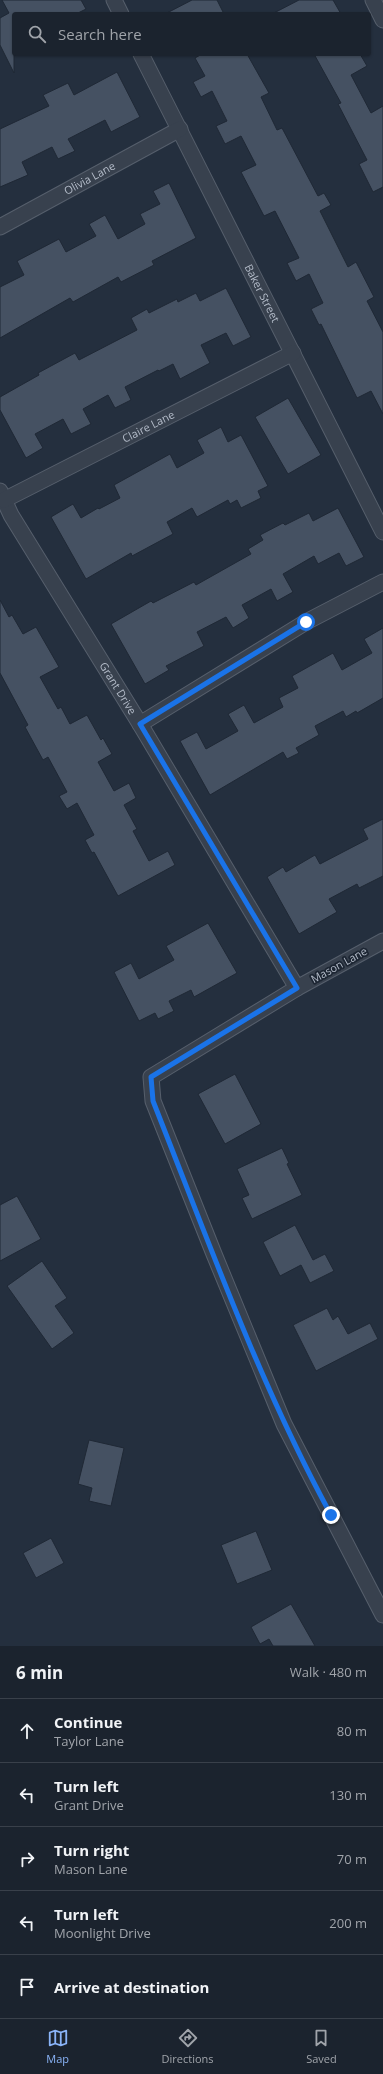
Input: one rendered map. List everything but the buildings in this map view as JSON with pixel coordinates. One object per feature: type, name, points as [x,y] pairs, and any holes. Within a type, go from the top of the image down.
[{"type":"street","points":[[114,0],[120,12]]},
{"type":"street","points":[[373,0],[383,20]]},
{"type":"street","name":"Baker Street","points":[[143,56],[383,532]]},
{"type":"street","name":"Olivia Lane","points":[[0,227],[180,129]]},
{"type":"street","name":"Claire Lane","points":[[2,495],[293,353]]},
{"type":"street","name":"Grant Drive","points":[[2,495],[15,522],[140,724],[297,988]]},
{"type":"street","points":[[140,724],[306,622],[383,582]]},
{"type":"street","name":"Mason Lane","points":[[383,941],[297,988],[151,1077],[153,1101],[217,1262],[284,1424],[383,1615]]},
{"type":"route","points":[[306,622],[140,724],[297,988],[151,1077],[153,1101],[214,1254],[284,1424],[331,1515]]}]
